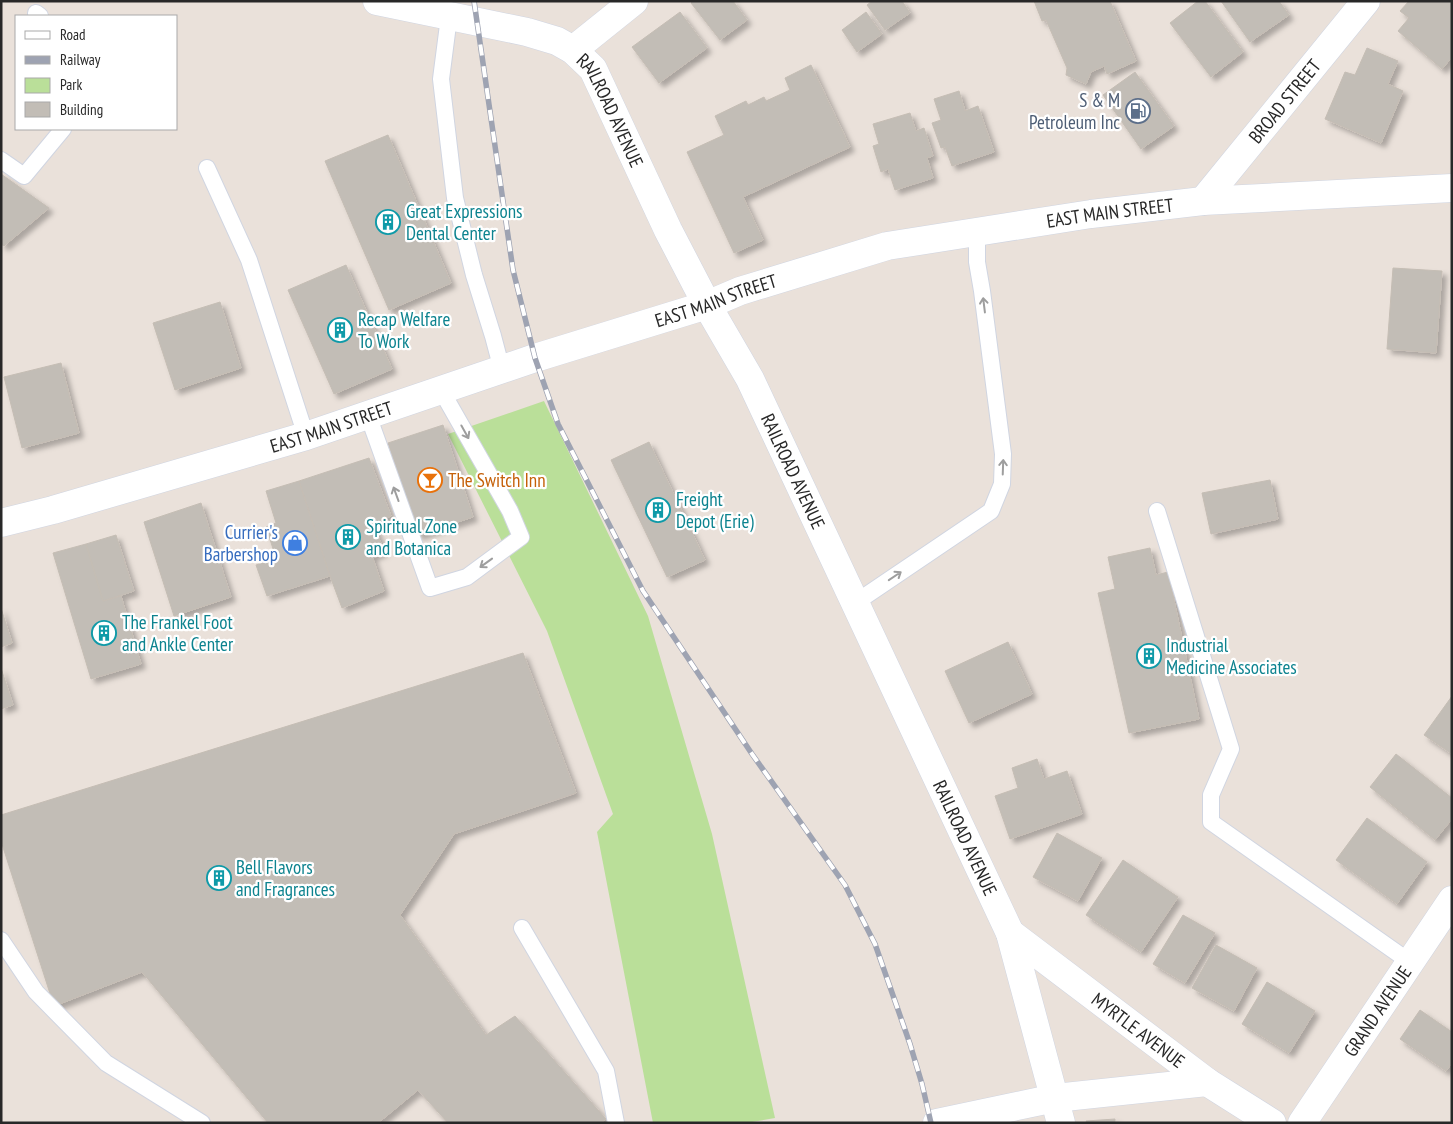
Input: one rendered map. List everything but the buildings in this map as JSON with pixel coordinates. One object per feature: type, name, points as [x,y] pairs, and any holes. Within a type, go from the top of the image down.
[{"type":"street","name":"RAILROAD AVENUE","points":[[377,1],[527,32],[557,42],[573,50],[593,68],[668,230],[707,305],[750,379],[1010,933],[1058,1110]]},
{"type":"street","points":[[573,50],[634,1]]},
{"type":"street","name":"BROAD STREET","points":[[1203,201],[1366,1]]},
{"type":"street","name":"EAST MAIN STREET","points":[[1,523],[53,510],[306,436],[502,370],[707,305],[740,291],[887,246],[1091,214],[1203,201],[1452,188]]},
{"type":"street","name":"GRAND AVENUE","points":[[1302,1123],[1452,900]]},
{"type":"street","name":"MYRTLE AVENUE","points":[[1010,933],[1208,1082],[1272,1123]]},
{"type":"street","points":[[937,1123],[1058,1110],[1208,1082]]},
{"type":"lane","points":[[450,17],[441,79],[455,198],[474,275],[502,370]]},
{"type":"lane","points":[[1,160],[24,176],[62,130]]},
{"type":"lane","points":[[207,168],[249,260],[306,436]]},
{"type":"lane","points":[[855,603],[991,512],[1002,484],[1003,454],[982,291],[976,262],[976,232]]},
{"type":"lane","points":[[368,415],[430,588],[467,577],[521,538],[510,512],[441,390]]},
{"type":"lane","points":[[1157,512],[1232,749],[1211,795],[1212,822],[1410,962]]},
{"type":"lane","points":[[522,928],[606,1071],[616,1123]]},
{"type":"lane","points":[[1,940],[36,992],[106,1063],[202,1123]]},
{"type":"green space","points":[[544,401],[648,616],[712,834],[775,1118],[746,1123],[653,1123],[597,832],[613,814],[547,631],[448,434]]},
{"type":"railway","points":[[474,1],[513,270],[535,358],[558,424],[643,591],[752,754],[845,885],[875,944],[910,1044],[931,1123]]},
{"type":"place","name":"S & M Petroleum Inc","points":[[1138,111]]},
{"type":"place","name":"Great Expressions Dental Center","points":[[388,222]]},
{"type":"place","name":"Recap Welfare To Work","points":[[340,330]]},
{"type":"place","name":"The Switch Inn","points":[[430,480]]},
{"type":"place","name":"Freight Depot (Erie)","points":[[658,510]]},
{"type":"place","name":"Spiritual Zone and Botanica","points":[[348,537]]},
{"type":"place","name":"Currier's Barbershop","points":[[295,543]]},
{"type":"place","name":"The Frankel Foot and Ankle Center","points":[[104,633]]},
{"type":"place","name":"Industrial Medicine Associates","points":[[1149,656]]},
{"type":"place","name":"Bell Flavors and Fragrances","points":[[219,878]]}]
